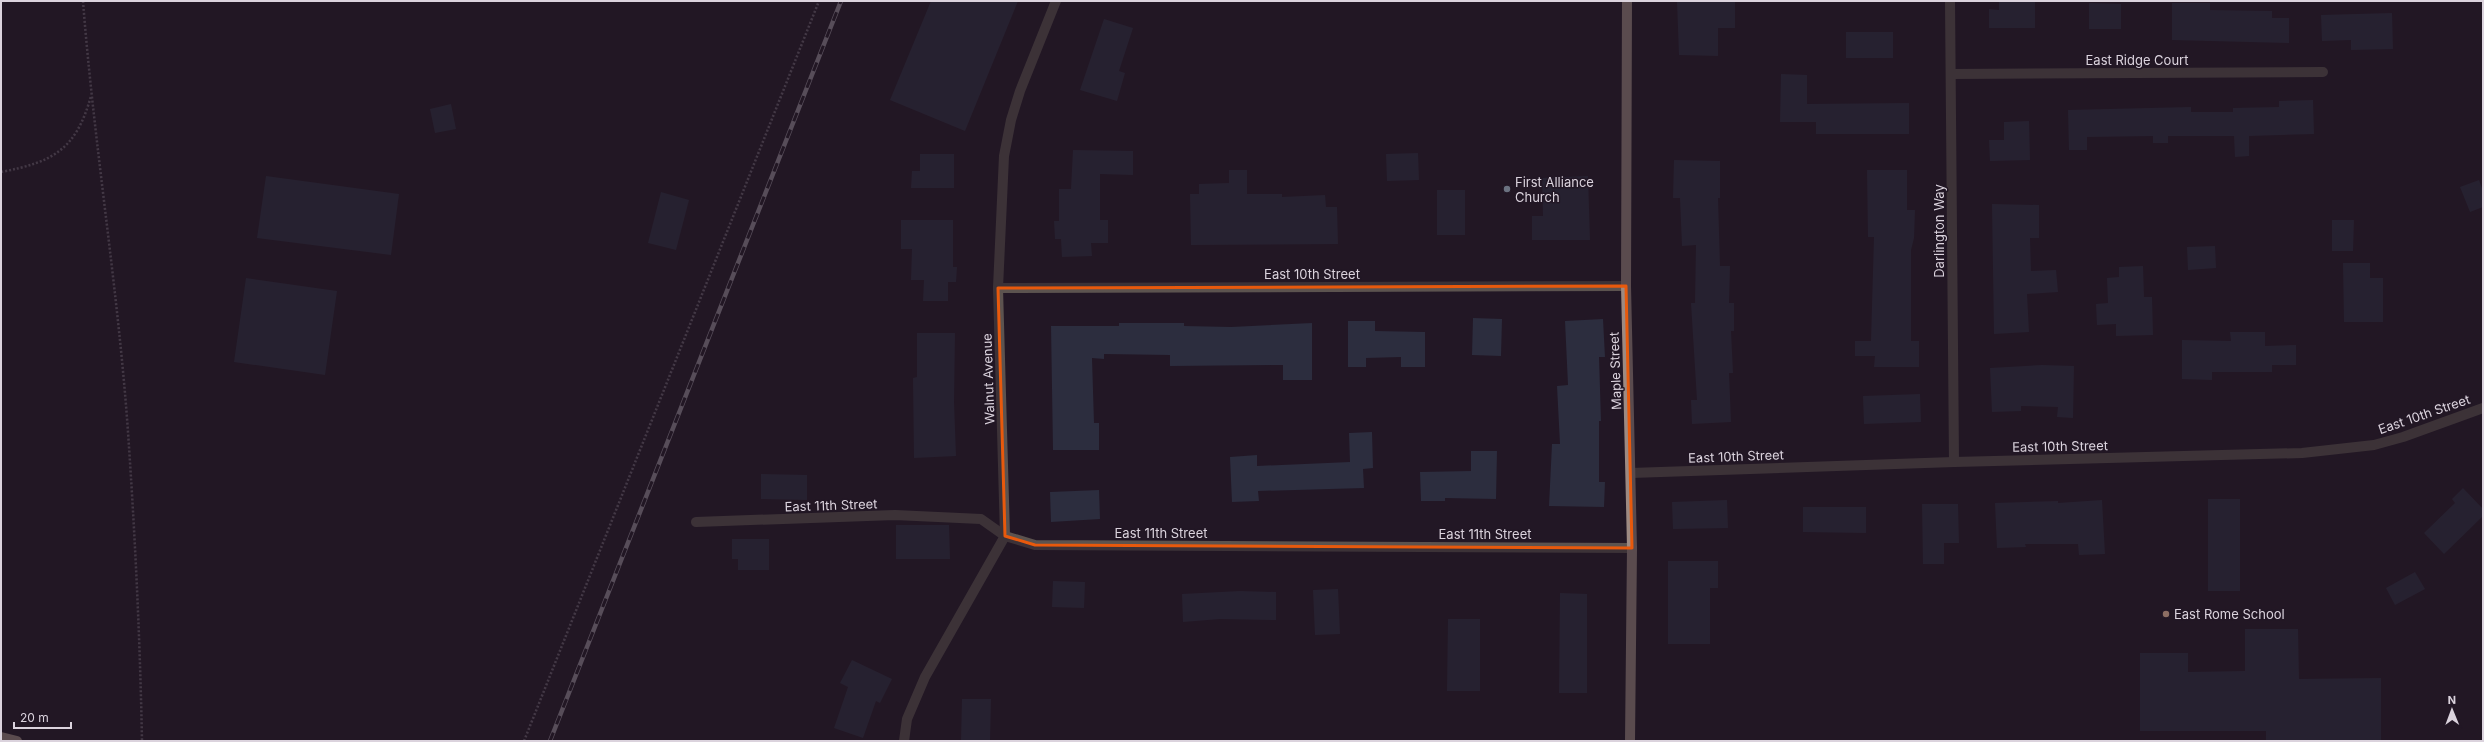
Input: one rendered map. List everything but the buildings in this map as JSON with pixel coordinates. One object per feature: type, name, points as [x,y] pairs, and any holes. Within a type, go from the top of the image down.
[{"type":"main road","name":"Maple Street","points":[[1627,1],[1626,286],[1632,548],[1630,741]]},
{"type":"main road","points":[[1,737],[17,741]]},
{"type":"street","name":"Walnut Avenue","points":[[1005,536],[998,288],[1004,156],[1011,120],[1020,91],[1056,1]]},
{"type":"street","name":"Darlington Way","points":[[1950,1],[1954,462]]},
{"type":"street","name":"East Ridge Court","points":[[1951,74],[2323,72]]},
{"type":"street","name":"East 10th Street","points":[[998,288],[1626,286]]},
{"type":"street","name":"East 10th Street","points":[[1631,473],[2309,452],[2374,445],[2403,437],[2483,408]]},
{"type":"street","name":"East 11th Street","points":[[696,522],[895,516],[981,519],[1005,536],[1035,545],[1632,548]]},
{"type":"street","points":[[904,741],[907,718],[925,677],[1005,536]]},
{"type":"path","points":[[83,1],[91,94],[128,431],[141,667],[142,741]]},
{"type":"path","points":[[524,741],[819,1]]},
{"type":"path","points":[[1,172],[30,166],[55,155],[74,139],[86,116],[91,94]]},
{"type":"highlighted area","points":[[1626,286],[1632,548],[1035,545],[1005,536],[998,288]]},
{"type":"railway","points":[[550,741],[841,1]]},
{"type":"place","name":"First Alliance Church","points":[[1507,189]]},
{"type":"place","name":"East Rome School","points":[[2166,614]]}]
